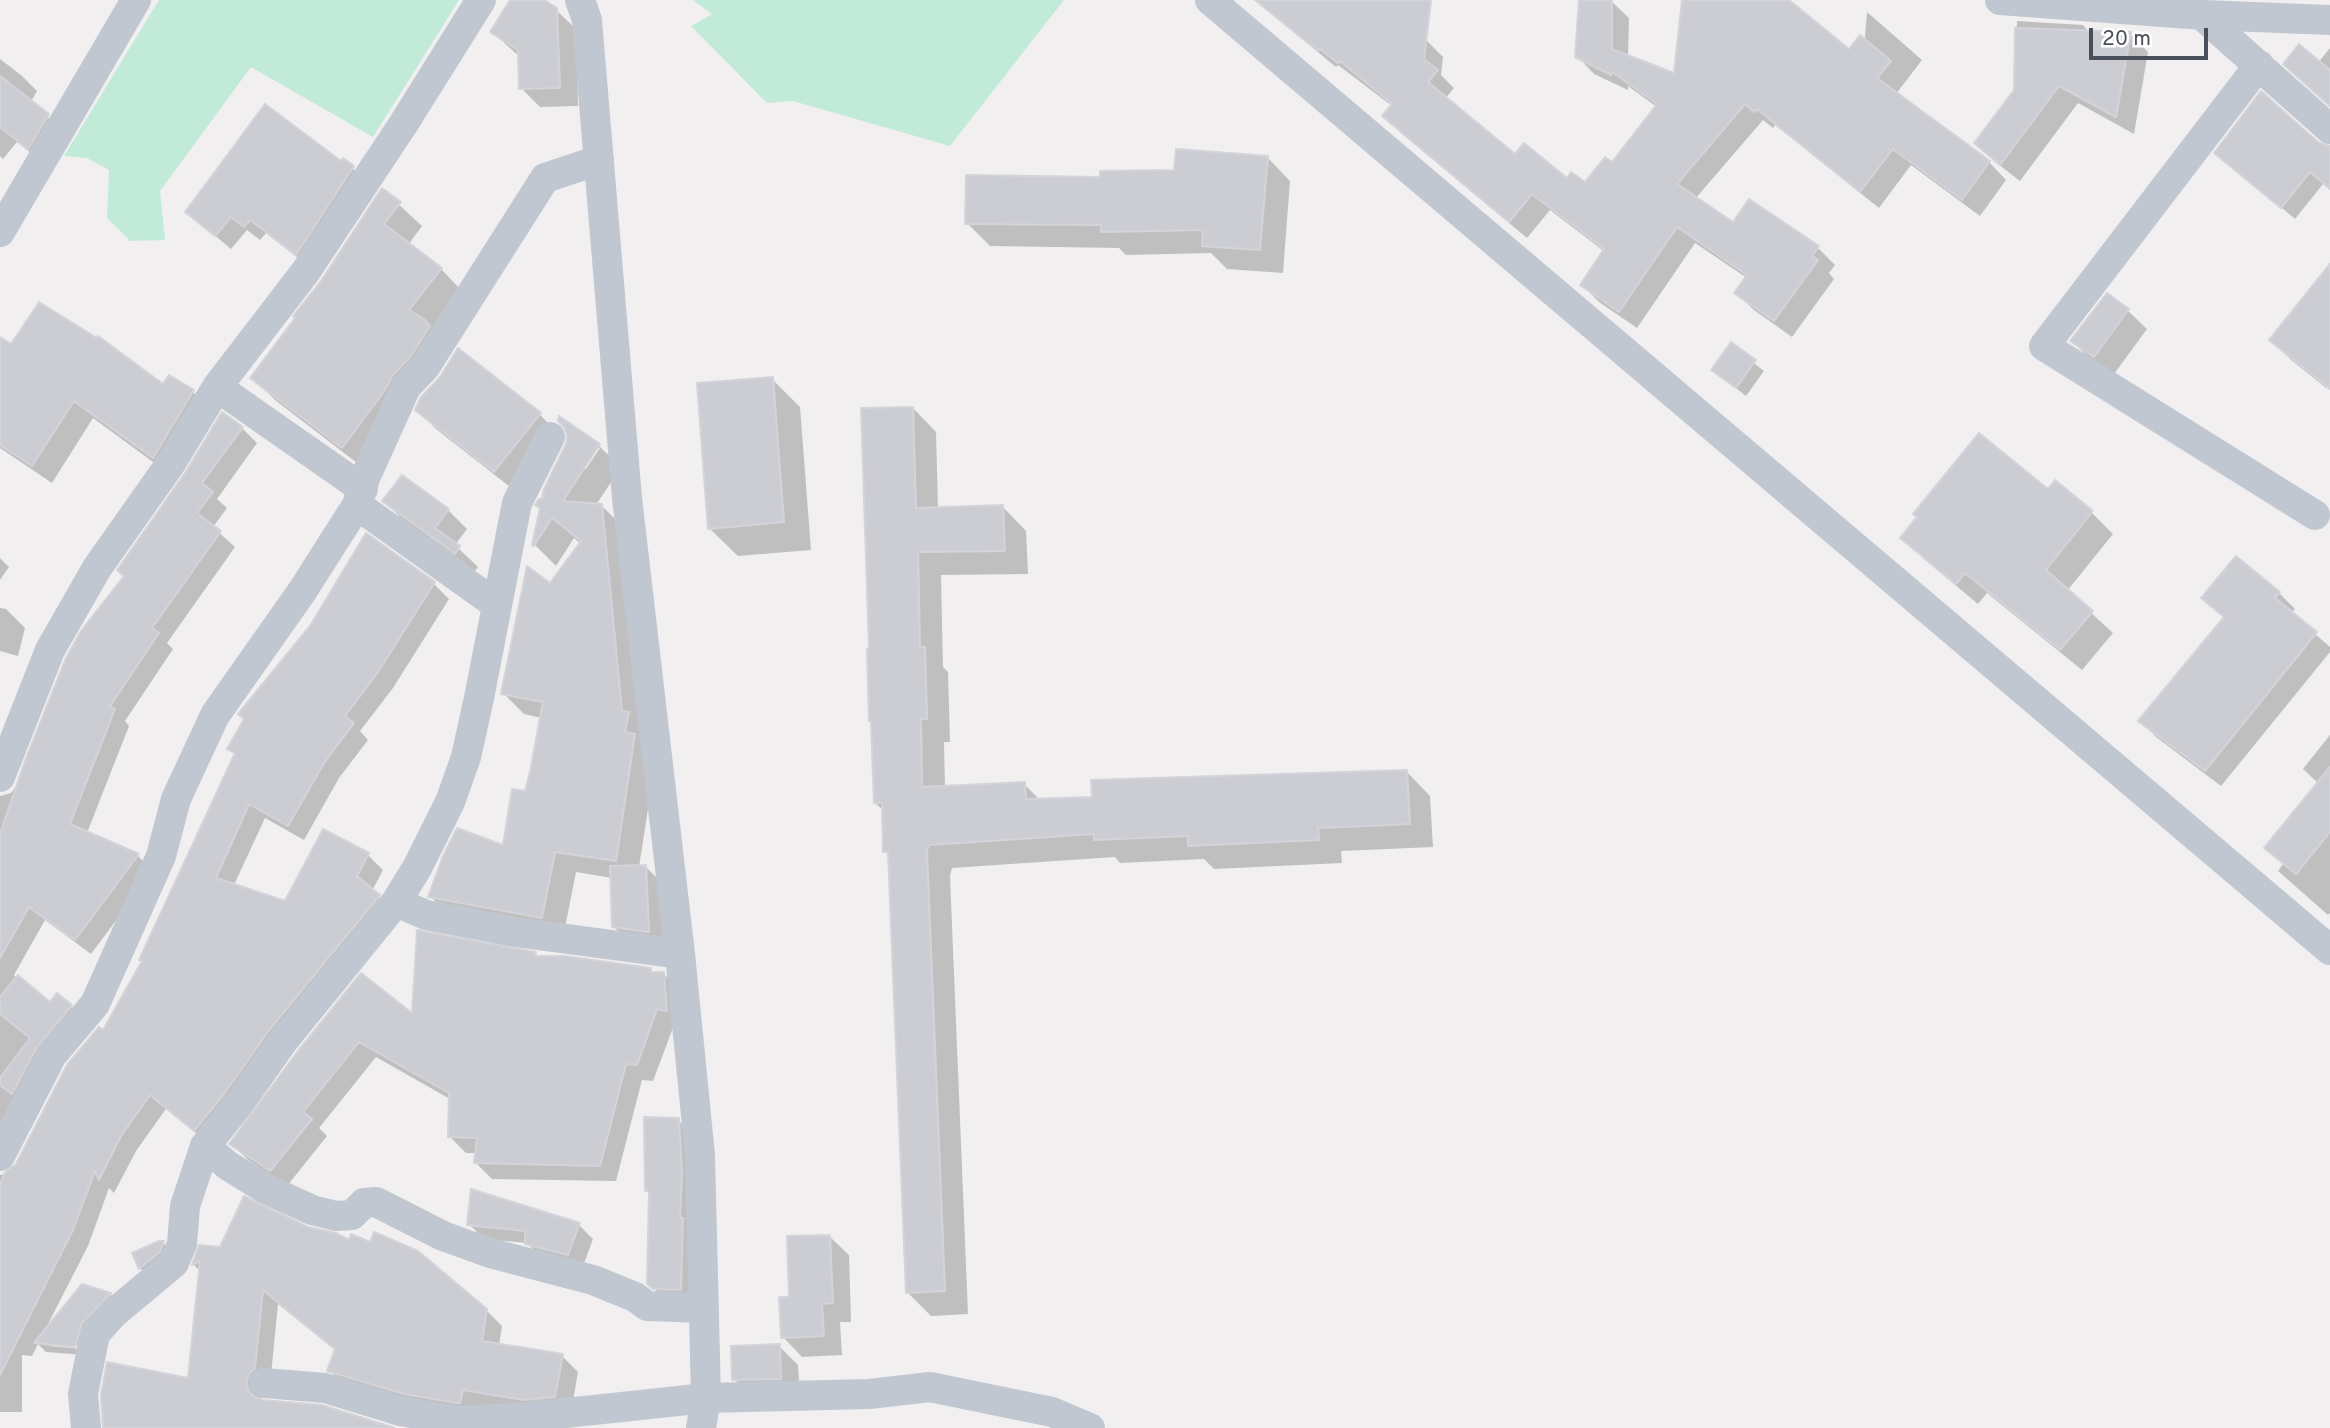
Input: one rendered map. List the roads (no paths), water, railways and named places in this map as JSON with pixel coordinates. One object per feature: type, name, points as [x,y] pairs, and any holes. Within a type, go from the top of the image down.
[{"type":"street","points":[[0,232],[136,0]]},
{"type":"street","points":[[0,777],[50,650],[97,568],[171,463],[217,387],[306,271],[481,0]]},
{"type":"street","points":[[580,0],[587,20],[627,498],[680,954],[700,1155],[706,1398],[701,1428]]},
{"type":"street","points":[[1210,0],[2330,950]]},
{"type":"street","points":[[2000,0],[2193,8],[2330,20]]},
{"type":"street","points":[[2193,8],[2330,129]]},
{"type":"street","points":[[2259,65],[2044,346],[2315,515]]},
{"type":"street","points":[[0,1156],[52,1055],[96,1004],[161,856],[176,799],[215,715],[303,590],[360,497],[406,387],[425,367],[545,178],[599,160]]},
{"type":"street","points":[[217,387],[497,606]]},
{"type":"street","points":[[86,1428],[83,1394],[95,1334],[114,1312],[174,1263],[182,1244],[185,1206],[205,1146],[284,1040],[396,902],[417,868],[450,802],[466,757],[517,503],[550,437]]},
{"type":"street","points":[[396,902],[426,915],[515,932],[680,954]]},
{"type":"street","points":[[205,1146],[227,1165],[264,1188],[312,1210],[336,1216],[352,1215],[364,1203],[376,1202],[443,1236],[490,1252],[593,1280],[635,1297],[647,1307],[704,1308]]},
{"type":"street","points":[[264,1384],[325,1388],[400,1411],[456,1420],[519,1418],[706,1398],[869,1394],[930,1387],[1052,1412],[1090,1428]]}]
